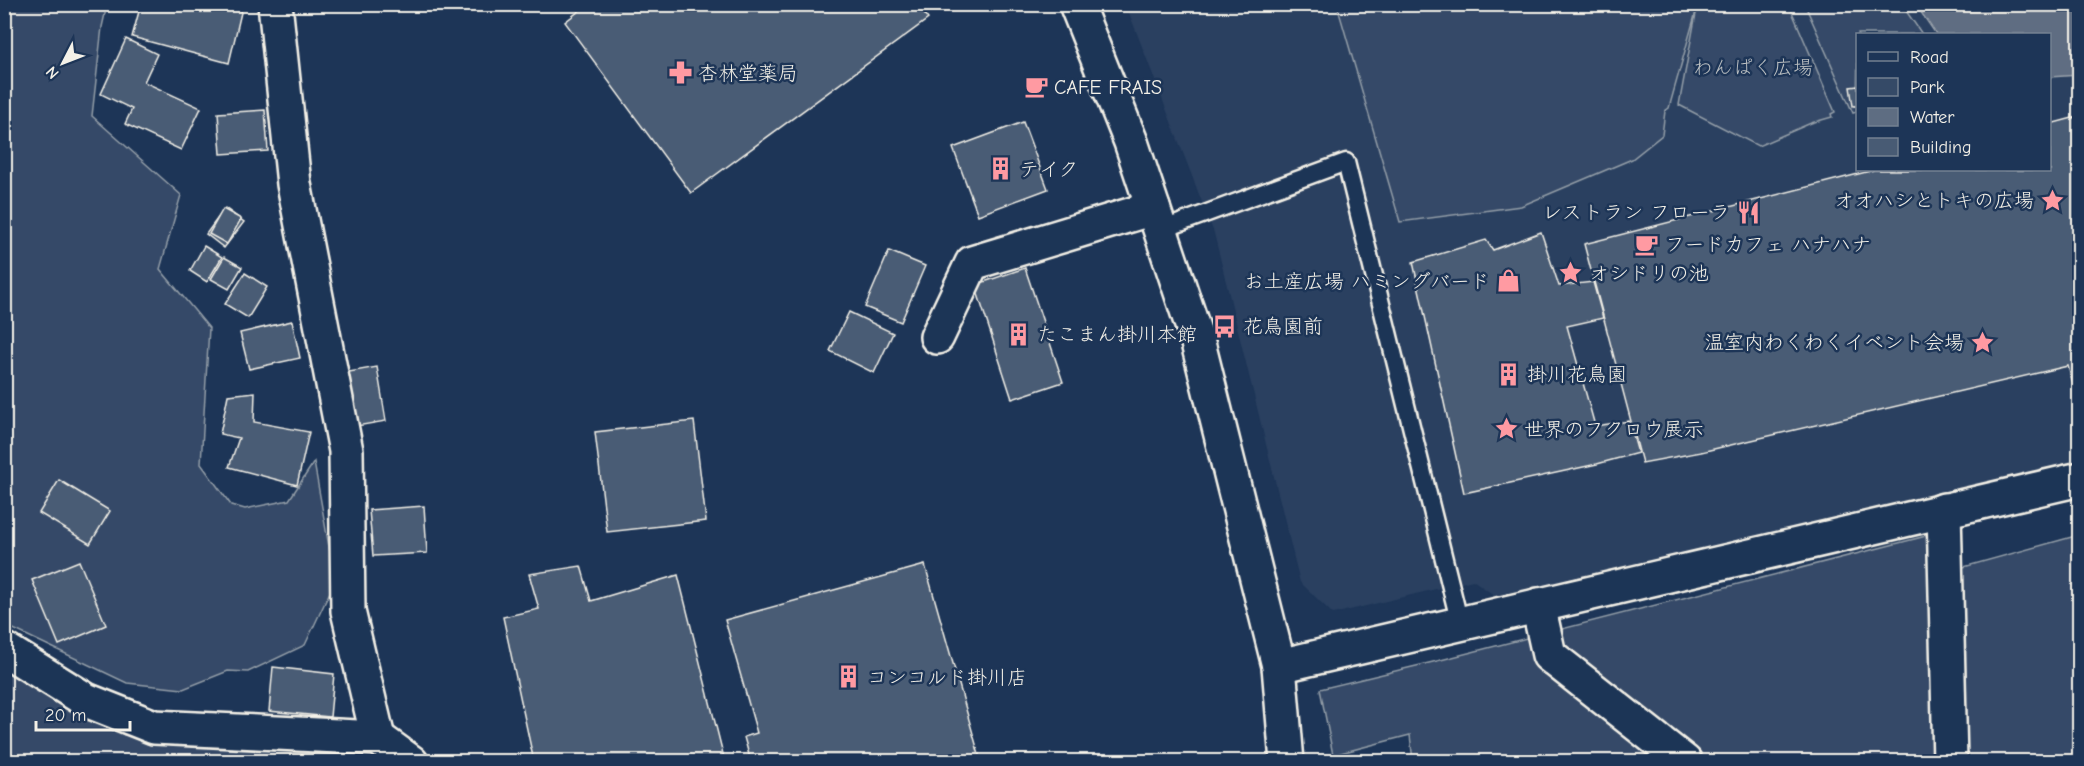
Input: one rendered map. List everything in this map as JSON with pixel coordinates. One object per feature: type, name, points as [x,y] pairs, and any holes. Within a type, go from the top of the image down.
[{"type":"street","points":[[275,4],[294,184],[346,451],[348,610],[378,738]]},
{"type":"street","points":[[1076,4],[1131,142],[1198,343],[1279,666],[1286,761]]},
{"type":"street","points":[[937,337],[972,262],[1157,219]]},
{"type":"street","points":[[1279,666],[2079,479]]},
{"type":"street","points":[[1944,510],[1950,762]]},
{"type":"street","points":[[1538,605],[1549,655],[1685,762]]},
{"type":"street","points":[[4,649],[86,700],[154,727],[378,738],[411,762]]},
{"type":"lane","points":[[1157,219],[1346,162],[1460,624]]},
{"type":"shaded area","name":"掛川花鳥園","points":[[1126,5],[2079,5],[2079,464],[1495,596],[1473,580],[1333,614],[1300,582],[1214,233]]},
{"type":"green space","points":[[5,5],[107,5],[102,27],[92,116],[181,195],[160,269],[209,328],[201,464],[231,505],[245,509],[289,500],[314,462],[335,581],[305,645],[248,672],[228,671],[183,689],[127,683],[5,625]]},
{"type":"green space","name":"わんぱく広場","points":[[1337,5],[1789,5],[1835,112],[1831,114],[1832,117],[1811,123],[1758,146],[1679,105],[1697,8],[1669,108],[1665,111],[1662,135],[1632,159],[1521,206],[1400,222]]},
{"type":"green space","points":[[1805,5],[1902,5],[1921,33],[1856,33],[1856,112],[1853,113]]},
{"type":"green space","points":[[1930,535],[1935,761],[1413,761],[1410,735],[1333,755],[1320,689]]},
{"type":"green space","points":[[2079,535],[2079,761],[1965,761],[1960,568]]},
{"type":"green space","points":[[4,662],[124,735],[323,745],[359,761],[21,761],[5,750]]},
{"type":"water","points":[[1916,5],[2079,5],[2079,75],[2051,77],[2051,33],[1935,33]]},
{"type":"building","points":[[141,4],[243,4],[229,63],[132,37]]},
{"type":"building","points":[[588,4],[917,4],[928,19],[691,193],[565,22]]},
{"type":"building","points":[[126,39],[157,54],[144,82],[201,108],[181,150],[125,124],[132,109],[101,94]]},
{"type":"building","points":[[1856,86],[1856,106],[1853,106],[1850,87]]},
{"type":"building","points":[[265,110],[268,151],[221,154],[218,113]]},
{"type":"building","points":[[2080,116],[2080,387],[2074,388],[2068,366],[1701,452],[1642,463],[1584,244],[1870,171],[2051,171],[2051,124]]},
{"type":"building","name":"テイク","points":[[1023,122],[1048,189],[978,215],[953,148]]},
{"type":"building","points":[[225,208],[244,222],[224,248],[206,234]]},
{"type":"building","points":[[223,209],[241,219],[227,244],[209,234]]},
{"type":"building","name":"掛川花鳥園","points":[[1541,232],[1559,286],[1593,282],[1603,318],[1567,326],[1595,426],[1629,421],[1638,453],[1464,493],[1413,262],[1486,240],[1493,250]]},
{"type":"building","points":[[204,246],[222,257],[207,282],[190,271]]},
{"type":"building","points":[[889,251],[925,266],[901,322],[865,307]]},
{"type":"building","points":[[224,257],[242,267],[229,289],[211,279]]},
{"type":"building","name":"たこまん掛川本館","points":[[1025,268],[1063,382],[1012,399],[975,285]]},
{"type":"building","points":[[245,273],[267,287],[248,318],[225,304]]},
{"type":"building","points":[[849,312],[893,333],[874,373],[830,351]]},
{"type":"building","points":[[292,321],[300,358],[249,369],[240,333]]},
{"type":"building","points":[[377,367],[386,421],[351,427],[343,373]]},
{"type":"building","points":[[255,392],[254,422],[309,432],[297,485],[229,467],[239,438],[220,434],[228,395]]},
{"type":"building","points":[[694,421],[706,521],[607,532],[595,432]]},
{"type":"building","points":[[59,480],[110,511],[90,544],[39,513]]},
{"type":"building","points":[[424,506],[427,553],[373,556],[369,510]]},
{"type":"building","points":[[79,561],[106,625],[59,645],[32,580]]},
{"type":"building","name":"コンコルド掛川店","points":[[925,565],[981,762],[751,762],[744,737],[757,733],[725,620]]},
{"type":"building","points":[[581,566],[591,601],[678,575],[725,762],[534,762],[503,617],[539,609],[529,574]]},
{"type":"building","points":[[273,667],[334,674],[330,717],[269,711]]},
{"type":"place","name":"杏林堂薬局","points":[[680,73]]},
{"type":"place","name":"CAFE FRAIS","points":[[1036,87]]},
{"type":"place","name":"テイク","points":[[1001,169]]},
{"type":"place","name":"オオハシとトキの広場","points":[[2052,200]]},
{"type":"place","name":"レストラン フローラ","points":[[1748,212]]},
{"type":"place","name":"フードカフェ ハナハナ","points":[[1647,244]]},
{"type":"place","name":"オシドリの池","points":[[1571,273]]},
{"type":"place","name":"お土産広場 ハミングバード","points":[[1508,281]]},
{"type":"place","name":"花鳥園前","points":[[1225,326]]},
{"type":"place","name":"たこまん掛川本館","points":[[1019,334]]},
{"type":"place","name":"温室内わくわくイベント会場","points":[[1982,342]]},
{"type":"place","name":"掛川花鳥園","points":[[1509,374]]},
{"type":"place","name":"世界のフクロウ展示","points":[[1506,429]]},
{"type":"place","name":"コンコルド掛川店","points":[[849,677]]}]
